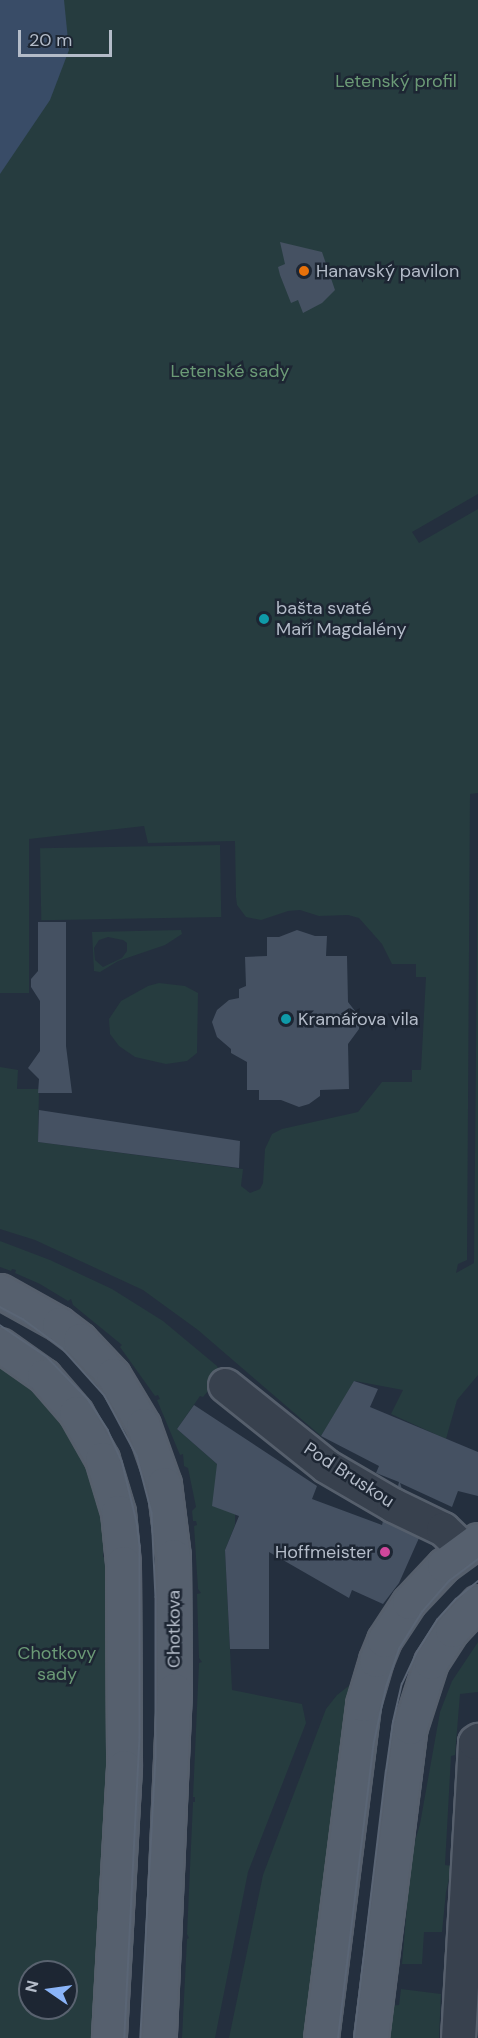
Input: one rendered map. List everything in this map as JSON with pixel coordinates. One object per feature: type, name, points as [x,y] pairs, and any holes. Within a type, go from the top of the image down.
[{"type":"main road","name":"Chotkova","points":[[0,1291],[59,1324],[81,1340],[113,1375],[143,1425],[164,1484],[173,1556],[174,1690],[159,2038]]},
{"type":"main road","points":[[0,1345],[33,1367],[56,1388],[86,1428],[109,1478],[121,1528],[124,1767],[109,2038]]},
{"type":"main road","points":[[321,2038],[363,1704],[369,1681],[384,1640],[394,1622],[427,1582],[471,1545]]},
{"type":"main road","points":[[371,2038],[410,1727],[431,1662],[452,1630],[478,1602]]},
{"type":"street","name":"Pod Bruskou","points":[[225,1385],[326,1466],[393,1505],[471,1545]]},
{"type":"street","points":[[458,2038],[475,1742],[478,1740]]},
{"type":"green space","points":[[0,0],[478,0],[478,494],[412,532],[419,543],[478,509],[478,793],[470,794],[467,1260],[458,1264],[456,1273],[474,1263],[478,837],[478,1375],[457,1400],[446,1439],[391,1414],[403,1390],[355,1381],[321,1436],[198,1330],[143,1290],[35,1240],[0,1229],[0,1067],[18,1070],[17,1089],[39,1089],[38,1142],[243,1169],[241,1186],[250,1193],[260,1189],[263,1183],[265,1149],[272,1134],[282,1129],[358,1112],[382,1082],[412,1082],[412,1070],[421,1070],[426,977],[416,977],[416,964],[392,964],[382,944],[359,918],[348,915],[319,916],[300,910],[288,911],[261,920],[246,917],[237,905],[235,841],[148,843],[144,826],[29,839],[29,993],[0,993]]},
{"type":"green space","points":[[220,845],[221,917],[41,920],[40,848]]},
{"type":"green space","points":[[181,930],[182,934],[165,945],[118,961],[100,972],[94,971],[92,932]],"holes":[[[108,937],[127,943],[127,951],[122,958],[103,967],[95,960],[94,948],[99,940]]]},
{"type":"green space","points":[[159,983],[185,986],[198,993],[197,1053],[187,1061],[166,1064],[135,1057],[119,1046],[110,1034],[109,1019],[121,1001],[148,986]]},
{"type":"green space","points":[[0,1241],[50,1260],[112,1289],[163,1321],[217,1366],[220,1372],[219,1378],[203,1397],[200,1396],[177,1429],[217,1464],[235,1514],[235,1525],[225,1550],[232,1690],[302,1704],[306,1723],[248,1872],[215,2038],[182,2038],[187,1939],[189,1938],[187,1934],[193,1802],[195,1802],[195,1797],[193,1797],[199,1663],[202,1662],[199,1658],[197,1594],[201,1593],[198,1589],[194,1526],[197,1525],[196,1521],[193,1521],[192,1511],[196,1507],[188,1468],[184,1466],[183,1454],[180,1455],[157,1400],[160,1399],[158,1395],[155,1396],[120,1347],[122,1345],[73,1305],[71,1299],[68,1301],[40,1284],[15,1273],[16,1270],[11,1271],[0,1267]]},
{"type":"green space","name":"Chotkovy sady","points":[[0,1355],[61,1407],[107,1497],[103,1557],[112,1559],[115,1769],[100,1900],[98,2038],[0,2038]]},
{"type":"green space","points":[[478,1642],[478,1692],[460,1694],[455,1755],[451,1756],[445,1865],[452,1866],[446,1892],[442,1932],[424,1932],[422,1964],[402,1964],[407,1906],[399,1896],[420,1824],[440,1712],[452,1681]]},
{"type":"green space","points":[[355,1681],[315,2038],[229,2038],[263,1875],[326,1709],[337,1695]]},
{"type":"green space","points":[[401,1989],[441,1994],[439,2038],[384,2038],[388,2006],[399,2005]]},
{"type":"water","points":[[0,0],[64,0],[69,50],[50,100],[0,174]]},
{"type":"building","name":"Hanavský pavilon","points":[[280,242],[322,252],[335,290],[322,303],[303,313],[298,300],[291,303],[280,275],[278,267],[285,264]]},
{"type":"building","points":[[38,922],[66,922],[66,1046],[72,1093],[38,1093],[39,1079],[28,1068],[40,1051],[40,1001],[31,987],[31,979],[38,971]]},
{"type":"building","name":"Kramářova vila","points":[[297,930],[315,936],[327,936],[326,956],[347,956],[348,1002],[359,1016],[359,1029],[348,1044],[349,1089],[320,1090],[320,1096],[309,1104],[299,1107],[281,1100],[259,1100],[259,1090],[247,1090],[247,1062],[231,1053],[231,1049],[217,1037],[212,1022],[217,1010],[229,1000],[239,998],[239,989],[246,986],[245,957],[267,956],[267,937],[279,937]]},
{"type":"building","points":[[39,1110],[240,1141],[239,1168],[38,1142]]},
{"type":"building","points":[[354,1381],[378,1389],[370,1407],[478,1452],[478,1496],[458,1491],[452,1507],[400,1483],[402,1489],[398,1486],[399,1482],[376,1473],[379,1466],[321,1436]]},
{"type":"building","points":[[194,1405],[317,1486],[312,1499],[382,1525],[383,1521],[419,1538],[399,1583],[383,1604],[352,1590],[349,1598],[269,1552],[269,1649],[230,1649],[225,1550],[239,1516],[212,1506],[217,1464],[177,1429]]},
{"type":"tram line","points":[[0,1307],[23,1319],[62,1348],[105,1396],[137,1456],[152,1513],[156,1597],[156,1757],[141,2038]]},
{"type":"tram line","points":[[0,1325],[47,1357],[88,1399],[108,1430],[122,1461],[137,1522],[140,1546],[140,1737],[125,2038]]},
{"type":"tram line","points":[[338,2038],[374,1742],[386,1687],[399,1649],[422,1612],[449,1581],[478,1559]]},
{"type":"tram line","points":[[354,2038],[386,1771],[393,1722],[402,1684],[417,1652],[437,1620],[456,1599],[478,1581]]},
{"type":"place","name":"Hanavský pavilon","points":[[304,271]]},
{"type":"place","name":"bašta svaté Maří Magdalény","points":[[264,619]]},
{"type":"place","name":"Kramářova vila","points":[[286,1019]]},
{"type":"place","name":"Hoffmeister","points":[[385,1552]]},
{"type":"park label","name":"Letenský profil","points":[[396,81]]},
{"type":"park label","name":"Letenské sady","points":[[230,371]]}]
